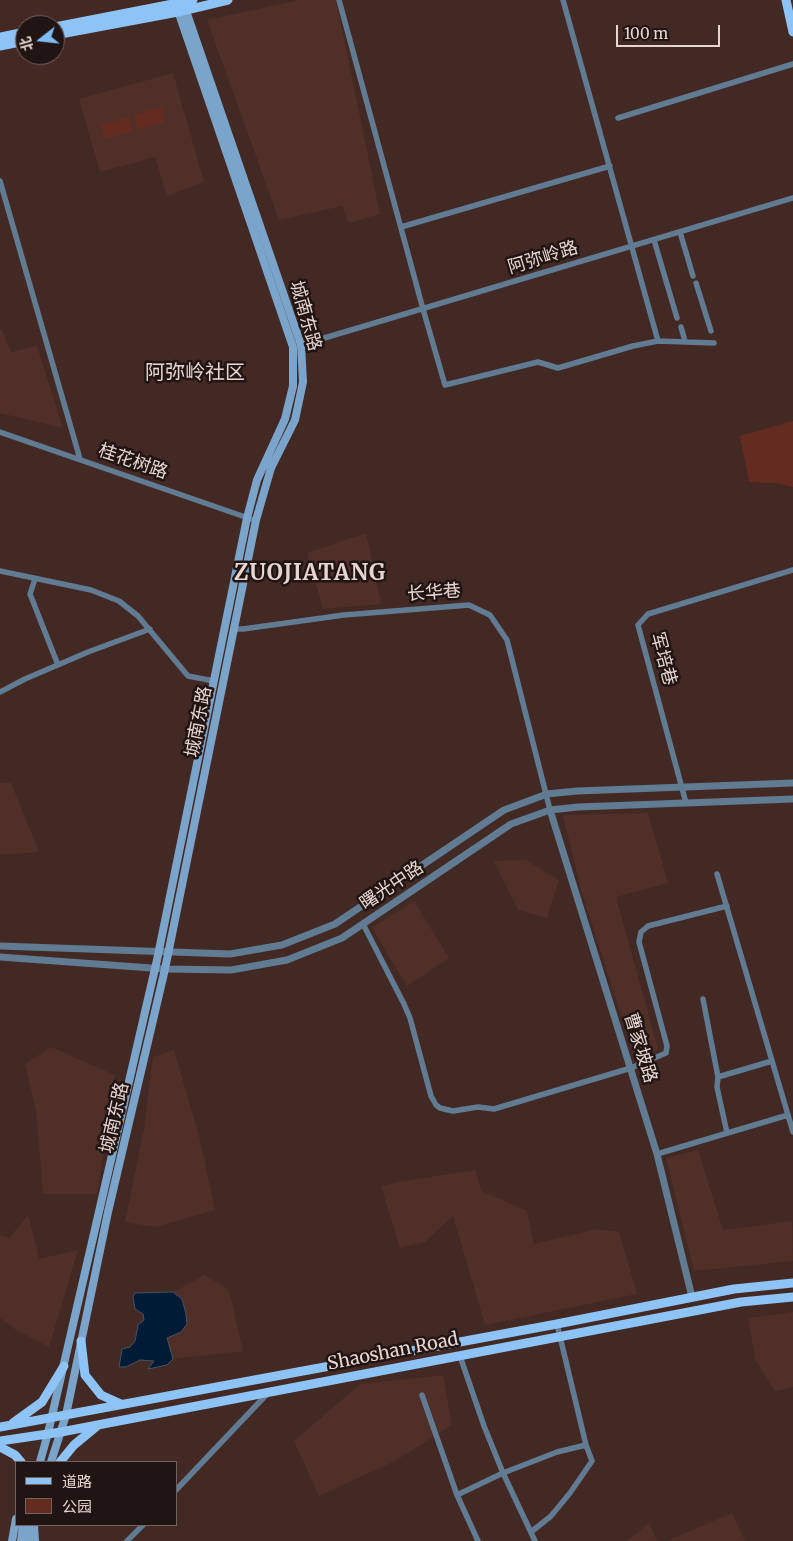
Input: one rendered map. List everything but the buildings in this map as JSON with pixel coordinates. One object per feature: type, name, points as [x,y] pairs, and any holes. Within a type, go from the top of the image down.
[{"type":"main road","points":[[65,33],[180,7],[193,0]]},
{"type":"main road","points":[[65,25],[228,0]]},
{"type":"main road","points":[[786,0],[793,32]]},
{"type":"main road","points":[[790,0],[793,14]]},
{"type":"main road","name":"城南东路","points":[[50,1461],[66,1415],[108,1212],[165,969],[256,520],[271,468],[291,428],[298,409],[303,382],[302,345],[180,7]]},
{"type":"main road","name":"城南东路","points":[[40,1461],[156,968],[247,518],[257,480],[289,407],[293,386],[293,347],[180,7]]},
{"type":"main road","points":[[0,37],[15,34]]},
{"type":"main road","points":[[0,46],[15,43]]},
{"type":"main road","name":"Shaoshan Road","points":[[0,1427],[557,1324],[734,1289],[793,1283]]},
{"type":"main road","name":"Shaoshan Road","points":[[0,1441],[61,1432],[741,1302],[793,1297]]},
{"type":"main road","points":[[81,1341],[85,1375],[101,1395],[121,1404]]},
{"type":"main road","points":[[10,1425],[42,1402],[64,1366]]},
{"type":"main road","points":[[61,1461],[74,1445],[102,1424]]},
{"type":"main road","points":[[0,1447],[15,1455],[20,1461]]},
{"type":"main road","points":[[12,1541],[15,1524]]},
{"type":"main road","points":[[22,1541],[23,1526]]},
{"type":"main road","points":[[27,1541],[28,1526]]},
{"type":"main road","points":[[34,1526],[35,1541]]},
{"type":"street","points":[[340,0],[445,385],[538,362],[558,368],[633,346],[658,341],[714,343]]},
{"type":"street","points":[[563,0],[658,341]]},
{"type":"street","points":[[618,118],[793,64]]},
{"type":"street","points":[[401,227],[610,166]]},
{"type":"street","points":[[0,180],[80,460]]},
{"type":"street","name":"阿弥岭路","points":[[302,345],[793,198]]},
{"type":"street","points":[[680,232],[693,276]]},
{"type":"street","points":[[654,240],[677,318]]},
{"type":"street","points":[[696,284],[711,331]]},
{"type":"street","points":[[681,328],[685,341]]},
{"type":"street","name":"桂花树路","points":[[0,432],[256,520]]},
{"type":"street","name":"军培巷","points":[[686,803],[638,624],[648,614],[793,570]]},
{"type":"street","points":[[0,571],[91,590],[119,601],[138,616],[150,629],[188,676],[214,681]]},
{"type":"street","points":[[35,579],[30,594],[58,665]]},
{"type":"street","name":"长华巷","points":[[233,629],[344,615],[469,605],[490,614],[507,640],[550,810]]},
{"type":"street","points":[[0,692],[58,665],[150,629]]},
{"type":"street","name":"曙光中路","points":[[0,946],[230,954],[282,945],[335,924],[504,810],[547,794],[577,791],[793,783]]},
{"type":"street","name":"曙光中路","points":[[0,957],[165,969],[231,970],[287,960],[342,938],[511,824],[550,810],[578,807],[793,799]]},
{"type":"street","name":"曹家坡路","points":[[550,810],[657,1154],[692,1297]]},
{"type":"street","points":[[717,874],[793,1132]]},
{"type":"street","points":[[363,924],[404,1004],[431,1096],[436,1105],[453,1111],[478,1107],[494,1109],[631,1068],[666,1053],[666,1046],[639,942],[641,932],[648,926],[727,906]]},
{"type":"street","points":[[703,998],[718,1077],[717,1087],[727,1133]]},
{"type":"street","points":[[718,1077],[772,1061]]},
{"type":"street","points":[[657,1154],[788,1115]]},
{"type":"street","points":[[531,1532],[551,1516],[592,1461],[586,1445],[557,1324]]},
{"type":"street","points":[[460,1356],[484,1426],[503,1473],[535,1541]]},
{"type":"street","points":[[178,1488],[270,1392]]},
{"type":"street","points":[[422,1395],[457,1494],[478,1541]]},
{"type":"street","points":[[457,1494],[503,1473],[557,1452],[586,1445]]},
{"type":"street","points":[[127,1541],[142,1526]]},
{"type":"shaded area","points":[[300,0],[336,0],[380,214],[349,223],[342,206],[279,220],[207,20]]},
{"type":"shaded area","points":[[173,73],[204,182],[167,196],[155,157],[100,172],[79,99]]},
{"type":"shaded area","points":[[0,330],[2,330],[11,352],[37,346],[63,428],[0,413]]},
{"type":"shaded area","points":[[366,533],[381,604],[323,609],[307,553]]},
{"type":"shaded area","points":[[0,783],[11,783],[39,852],[0,855]]},
{"type":"shaded area","points":[[648,813],[668,883],[616,897],[658,1049],[636,1061],[581,890],[563,815]]},
{"type":"shaded area","points":[[526,860],[559,880],[547,918],[518,910],[494,861]]},
{"type":"shaded area","points":[[414,901],[449,958],[407,986],[372,928]]},
{"type":"shaded area","points":[[51,1047],[115,1075],[97,1194],[43,1194],[36,1111],[25,1064]]},
{"type":"shaded area","points":[[174,1050],[199,1136],[215,1210],[155,1227],[125,1222],[144,1129],[153,1057]]},
{"type":"shaded area","points":[[698,1150],[723,1230],[792,1221],[793,1261],[694,1271],[666,1158]]},
{"type":"shaded area","points":[[475,1170],[482,1191],[527,1211],[534,1244],[597,1229],[619,1232],[637,1294],[485,1325],[453,1216],[425,1242],[400,1248],[381,1186]]},
{"type":"shaded area","points":[[28,1215],[39,1259],[78,1250],[49,1347],[16,1330],[0,1318],[0,1235],[9,1238]]},
{"type":"shaded area","points":[[205,1275],[229,1290],[243,1351],[173,1359],[167,1338],[181,1332],[182,1299],[173,1292]]},
{"type":"shaded area","points":[[793,1312],[793,1387],[775,1391],[755,1359],[748,1318]]},
{"type":"shaded area","points":[[443,1375],[452,1425],[395,1461],[319,1496],[294,1441],[360,1384]]},
{"type":"shaded area","points":[[732,1513],[745,1541],[667,1541]]},
{"type":"shaded area","points":[[649,1523],[657,1541],[627,1541]]},
{"type":"green space","points":[[161,107],[165,122],[138,130],[134,115]]},
{"type":"green space","points":[[129,117],[133,131],[105,139],[101,125]]},
{"type":"green space","points":[[793,421],[793,487],[775,483],[749,482],[740,436]]},
{"type":"water","points":[[173,1292],[182,1299],[187,1324],[181,1332],[167,1338],[173,1359],[167,1365],[148,1369],[154,1361],[140,1360],[126,1367],[119,1367],[122,1349],[130,1347],[135,1341],[138,1325],[144,1320],[143,1314],[135,1309],[133,1297],[135,1293]]},
{"type":"district","name":"阿弥岭社区","points":[[195,373]]},
{"type":"district","name":"ZUOJIATANG","points":[[310,574]]}]
